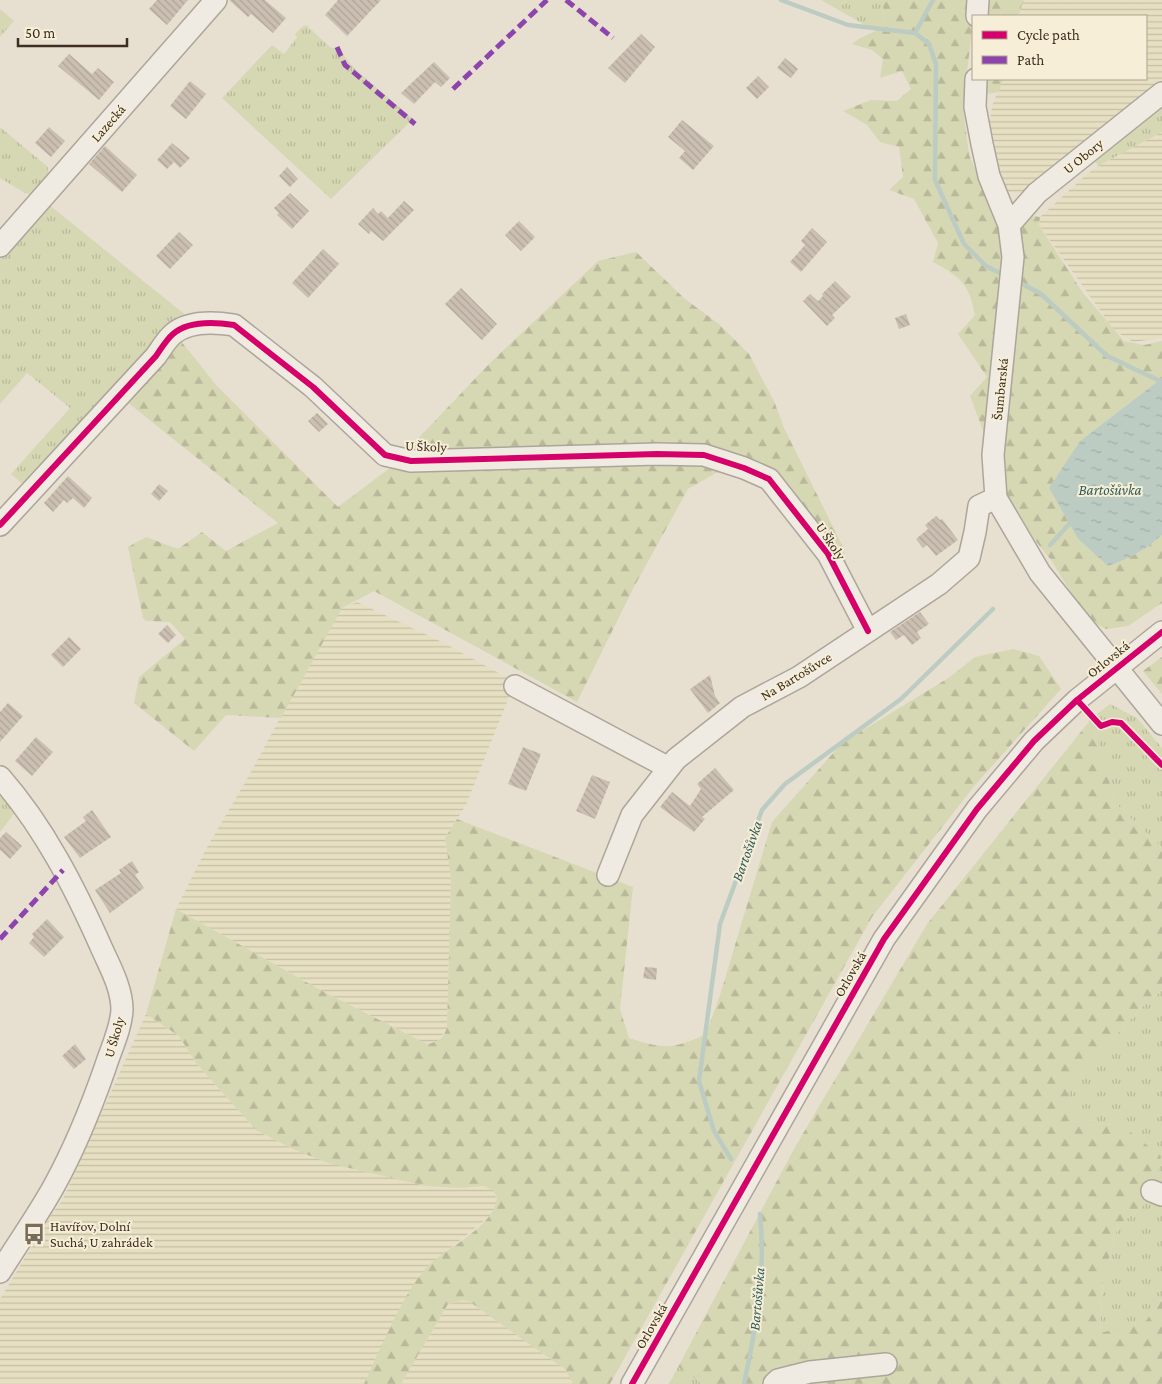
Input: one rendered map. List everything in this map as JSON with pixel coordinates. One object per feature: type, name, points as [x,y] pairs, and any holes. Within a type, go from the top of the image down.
[{"type":"street","name":"Lazecká","points":[[0,246],[216,0]]},
{"type":"street","points":[[977,15],[978,0]]},
{"type":"street","name":"Šumbarská","points":[[976,80],[975,107],[989,176],[1009,225],[1013,257],[993,455],[996,498],[1040,572],[1162,724]]},
{"type":"street","name":"U Obory","points":[[1009,225],[1037,194],[1162,93]]},
{"type":"street","name":"U Školy","points":[[0,525],[156,356],[173,333],[198,323],[219,322],[234,325],[313,387],[385,454],[411,461],[704,455],[770,479],[828,554],[868,631]]},
{"type":"street","name":"Na Bartošůvce","points":[[608,875],[632,815],[676,759],[742,707],[799,677],[939,584],[969,558],[979,506],[996,498]]},
{"type":"street","name":"Orlovská","points":[[632,1384],[884,939],[977,809],[1034,741],[1116,667],[1162,632]]},
{"type":"street","points":[[515,686],[669,768]]},
{"type":"street","name":"U Školy","points":[[0,777],[44,834],[76,895],[115,979],[122,1010],[116,1037],[88,1113],[54,1185],[0,1272]]},
{"type":"street","points":[[774,1384],[778,1380],[810,1372],[886,1364]]},
{"type":"shaded area","points":[[1024,0],[1162,0],[1162,80],[1025,191],[1018,193],[1009,192],[1003,186],[988,137],[992,106],[1003,80],[1147,80],[1147,15],[1018,15]]},
{"type":"shaded area","points":[[1162,132],[1162,338],[1133,342],[1115,331],[1039,225],[1040,217],[1098,166]]},
{"type":"shaded area","points":[[357,602],[442,642],[515,682],[466,805],[445,838],[451,878],[447,1027],[440,1039],[434,1043],[427,1044],[324,992],[176,909],[206,849],[251,772],[338,610]]},
{"type":"shaded area","points":[[146,1014],[179,1036],[196,1063],[256,1130],[293,1149],[426,1186],[459,1188],[473,1185],[493,1189],[497,1201],[491,1215],[425,1269],[364,1384],[0,1384],[0,1299],[52,1213],[62,1201]]},
{"type":"shaded area","points":[[463,1300],[470,1302],[567,1370],[573,1384],[401,1384],[448,1304]]},
{"type":"green space","points":[[821,0],[886,0],[883,6],[885,25],[879,30],[870,28]]},
{"type":"green space","points":[[886,0],[972,0],[974,12],[972,15],[963,107],[969,155],[994,213],[1007,258],[987,441],[970,396],[987,377],[958,334],[975,315],[970,296],[957,277],[933,262],[938,243],[914,199],[889,190],[903,177],[899,147],[880,142],[867,125],[843,111],[871,100],[897,101],[911,89],[902,71],[880,78],[883,59],[872,50],[852,44],[885,25],[883,6]]},
{"type":"green space","points":[[986,0],[1024,0],[1018,15],[988,15]]},
{"type":"green space","points":[[0,9],[14,21],[0,37]]},
{"type":"green space","points":[[306,25],[330,47],[340,51],[354,68],[413,119],[331,199],[222,98],[272,45],[284,54],[297,37],[295,34]]},
{"type":"green space","points":[[983,80],[1003,80],[999,92],[988,94]]},
{"type":"green space","points":[[1162,100],[1162,132],[1098,166],[1092,156]]},
{"type":"green space","points":[[0,127],[48,167],[48,176],[31,194],[25,193],[0,178]]},
{"type":"green space","points":[[48,204],[188,317],[150,352],[27,488],[11,474],[70,408],[27,373],[0,404],[0,259]]},
{"type":"green space","points":[[1034,216],[1040,217],[1039,225],[1083,293],[1124,341],[1144,345],[1162,341],[1162,378],[1080,441],[1049,488],[1078,539],[1108,566],[1136,554],[1162,535],[1162,603],[1128,626],[1106,629],[1087,619],[1051,560],[1010,510],[999,451],[1012,356],[1021,225]]},
{"type":"green space","points":[[636,252],[685,299],[719,324],[749,354],[774,401],[784,428],[843,547],[850,580],[801,513],[739,471],[716,473],[688,489],[634,587],[577,702],[374,591],[342,608],[281,718],[226,715],[194,751],[134,703],[139,677],[185,639],[170,622],[146,621],[143,618],[128,547],[146,537],[178,549],[202,532],[226,551],[278,523],[122,398],[176,335],[217,386],[338,507],[390,468],[490,363],[598,261]]},
{"type":"green space","points":[[1013,649],[1039,656],[1061,689],[975,785],[872,917],[610,1384],[573,1384],[566,1370],[470,1302],[463,1300],[448,1304],[401,1384],[364,1384],[392,1324],[417,1280],[433,1261],[467,1237],[487,1219],[494,1209],[497,1198],[493,1190],[484,1186],[459,1188],[426,1186],[328,1163],[293,1149],[256,1130],[196,1063],[179,1036],[146,1014],[176,909],[324,992],[427,1044],[434,1042],[442,1037],[447,1027],[451,878],[445,838],[457,819],[633,887],[620,1009],[629,1038],[659,1046],[684,1043],[706,1034],[720,995],[772,822],[842,743],[950,677],[975,657]]},
{"type":"green space","points":[[1162,657],[1162,694],[1143,671]]},
{"type":"green space","points":[[1110,704],[1137,718],[1162,748],[1162,848],[1116,804],[1091,719]]},
{"type":"green space","points":[[1091,719],[1116,804],[1162,848],[1162,990],[1139,1010],[1066,1090],[1082,1126],[1120,1124],[1161,1156],[1154,1196],[1118,1226],[1103,1279],[1100,1333],[1145,1322],[1162,1299],[1162,1384],[703,1384],[678,1367],[795,1147],[927,924]]},
{"type":"green space","points":[[0,791],[16,811],[0,832]]},
{"type":"green space","points":[[1162,990],[1162,1299],[1145,1322],[1100,1334],[1103,1279],[1118,1226],[1154,1196],[1120,1124],[1082,1126],[1066,1090],[1139,1010]]},
{"type":"green space","points":[[678,1367],[703,1384],[669,1384]]},
{"type":"water","name":"Bartošůvka","points":[[1162,378],[1162,535],[1136,554],[1108,566],[1078,539],[1049,488],[1080,441]]},
{"type":"building","points":[[157,0],[188,0],[167,25],[149,9]]},
{"type":"building","points":[[229,0],[265,0],[286,18],[273,33],[251,14],[248,17]]},
{"type":"building","points":[[338,0],[381,0],[347,36],[325,15]]},
{"type":"building","points":[[641,34],[655,47],[625,83],[608,68]]},
{"type":"building","points":[[69,54],[92,74],[98,68],[114,82],[99,100],[58,66]]},
{"type":"building","points":[[785,58],[798,69],[791,78],[777,68]]},
{"type":"building","points":[[434,62],[450,78],[441,87],[435,82],[414,104],[401,93]]},
{"type":"building","points":[[758,76],[769,87],[757,99],[746,88]]},
{"type":"building","points":[[190,81],[206,94],[186,119],[170,106]]},
{"type":"building","points":[[682,120],[714,146],[693,170],[679,158],[685,151],[668,137]]},
{"type":"building","points":[[49,127],[65,141],[51,157],[35,143]]},
{"type":"building","points":[[172,143],[190,158],[180,168],[174,162],[167,169],[157,160]]},
{"type":"building","points":[[105,146],[137,175],[122,192],[89,164]]},
{"type":"building","points":[[287,167],[298,179],[290,187],[279,176]]},
{"type":"building","points":[[290,193],[309,211],[292,229],[277,215],[279,213],[274,208]]},
{"type":"building","points":[[404,201],[414,210],[383,241],[371,231],[369,234],[358,224],[373,208],[378,214],[381,211],[388,218]]},
{"type":"building","points":[[519,221],[535,237],[521,251],[505,235]]},
{"type":"building","points":[[812,228],[827,242],[801,272],[790,262],[805,245],[801,241]]},
{"type":"building","points":[[179,232],[193,245],[170,269],[156,256]]},
{"type":"building","points":[[323,249],[339,264],[308,298],[292,283]]},
{"type":"building","points":[[835,281],[851,297],[832,315],[835,318],[827,326],[803,301],[810,294],[818,301]]},
{"type":"building","points":[[461,288],[497,324],[482,340],[445,304]]},
{"type":"building","points":[[906,314],[910,325],[899,329],[895,318]]},
{"type":"building","points":[[317,413],[328,424],[319,432],[308,421]]},
{"type":"building","points":[[68,476],[92,498],[84,508],[73,498],[67,503],[64,500],[53,512],[44,503]]},
{"type":"building","points":[[159,484],[168,491],[159,501],[151,494]]},
{"type":"building","points":[[936,516],[940,520],[942,519],[958,540],[936,556],[927,545],[923,548],[916,539],[928,529],[925,525]]},
{"type":"building","points":[[920,612],[929,624],[917,632],[921,638],[912,645],[904,635],[896,640],[890,632]]},
{"type":"building","points":[[167,625],[176,635],[168,643],[158,634]]},
{"type":"building","points":[[69,637],[81,649],[63,667],[51,655]]},
{"type":"building","points":[[710,675],[715,696],[720,703],[708,713],[690,689]]},
{"type":"building","points":[[8,703],[23,716],[0,742],[0,712]]},
{"type":"building","points":[[36,737],[53,752],[32,776],[15,761]]},
{"type":"building","points":[[523,747],[541,754],[526,791],[508,784]]},
{"type":"building","points":[[715,768],[734,790],[702,817],[705,819],[694,832],[660,807],[672,792],[690,806],[701,789],[697,784]]},
{"type":"building","points":[[592,775],[610,782],[595,819],[576,811]]},
{"type":"building","points":[[92,810],[111,837],[80,858],[64,837],[86,821],[83,817]]},
{"type":"building","points":[[6,832],[22,846],[10,859],[0,850],[0,838]]},
{"type":"building","points":[[132,861],[139,872],[135,875],[144,888],[110,913],[95,890],[121,873],[119,870]]},
{"type":"building","points":[[47,919],[64,937],[44,957],[29,943],[34,937],[32,934]]},
{"type":"building","points":[[645,967],[657,968],[656,980],[643,978]]},
{"type":"building","points":[[75,1044],[86,1059],[74,1069],[62,1056]]},
{"type":"waterway","points":[[781,0],[848,25],[915,33]]},
{"type":"waterway","points":[[933,0],[915,33],[929,44],[936,64],[935,180],[964,244],[986,266],[1000,273]]},
{"type":"waterway","points":[[1022,284],[1040,293],[1107,356],[1162,382]]},
{"type":"waterway","name":"Bartošůvka","points":[[1050,545],[1072,521]]},
{"type":"waterway","name":"Bartošůvka","points":[[731,1159],[714,1131],[699,1081],[720,924],[762,810],[785,784],[901,699],[993,609]]},
{"type":"waterway","name":"Bartošůvka","points":[[744,1384],[761,1278],[762,1235],[760,1214]]},
{"type":"marked path","points":[[453,89],[547,0]]},
{"type":"marked path","points":[[566,0],[613,38]]},
{"type":"marked path","points":[[337,47],[345,65],[415,124]]},
{"type":"marked path","points":[[0,939],[63,870]]},
{"type":"cycle path","points":[[0,525],[156,356],[173,334],[179,329],[194,324],[227,324],[234,325],[313,387],[385,455],[411,461],[657,454],[704,455],[744,468],[769,479],[828,554],[868,631]]},
{"type":"cycle path","points":[[632,1384],[884,939],[977,809],[1034,741],[1077,700],[1162,632]]},
{"type":"cycle path","points":[[1077,700],[1101,726],[1112,722],[1121,723],[1162,765]]},
{"type":"place","name":"Havířov, Dolní Suchá, U zahrádek","points":[[34,1234]]}]
